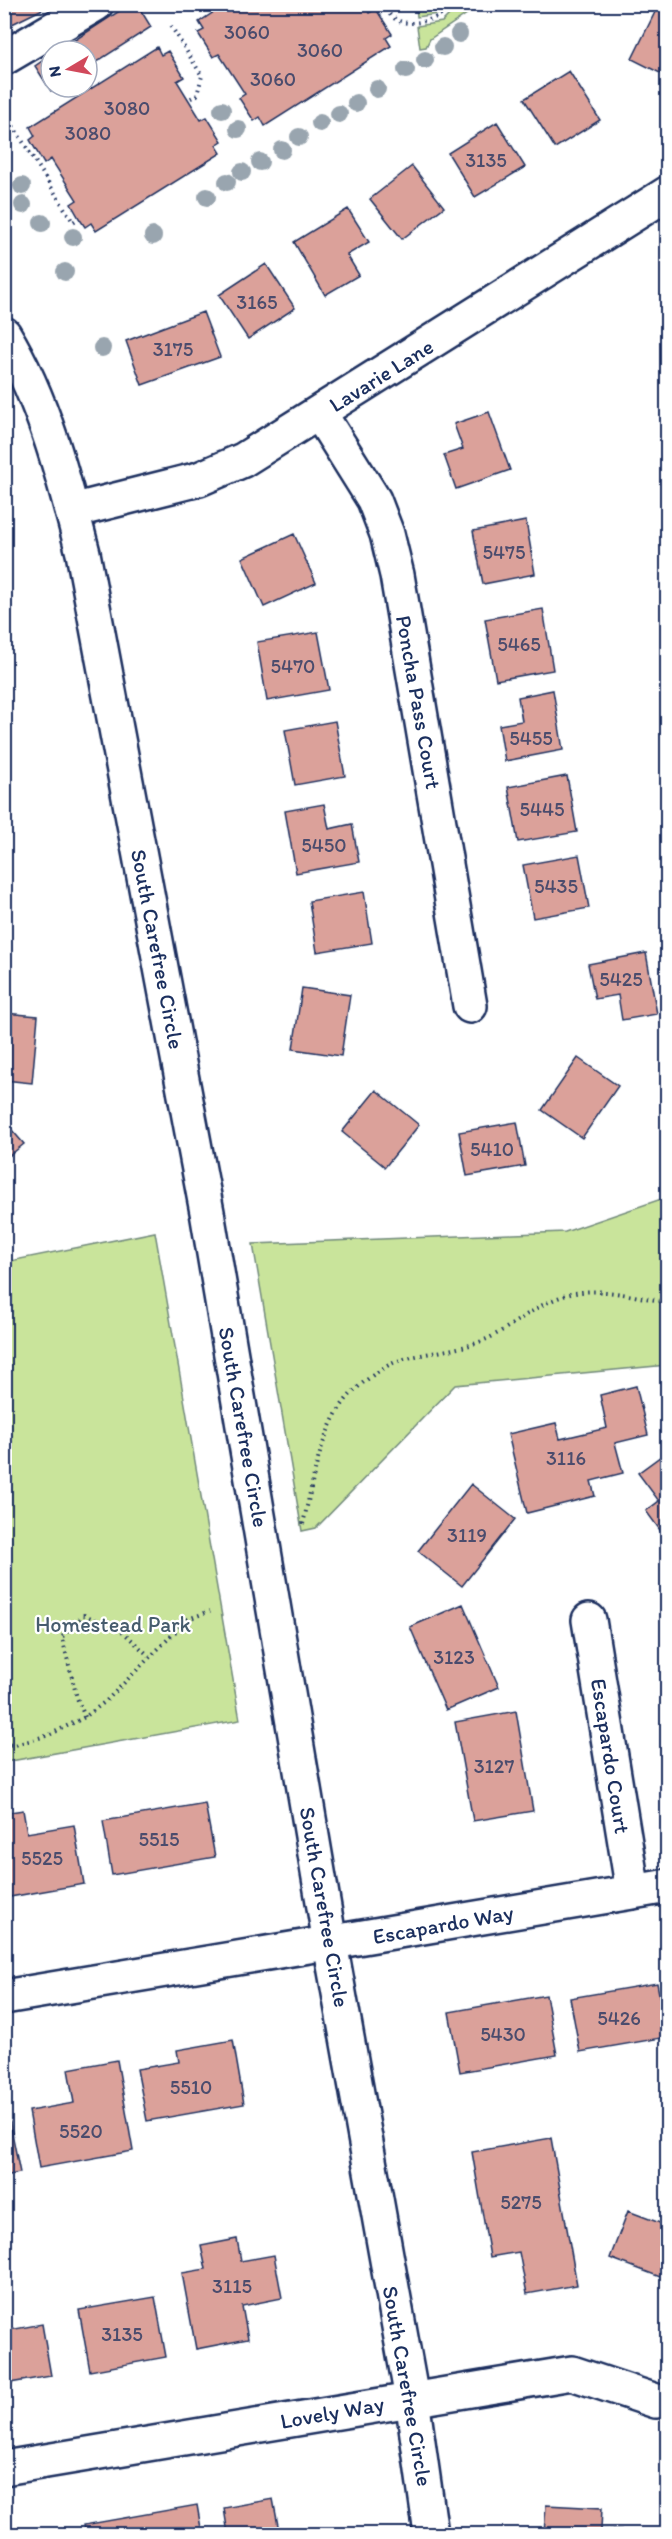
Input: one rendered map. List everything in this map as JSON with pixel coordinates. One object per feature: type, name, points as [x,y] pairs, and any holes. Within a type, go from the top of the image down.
[{"type":"street","points":[[4,58],[96,4]]},
{"type":"street","name":"Lavarie Lane","points":[[72,512],[199,479],[243,460],[320,414],[668,193]]},
{"type":"street","name":"South Carefree Circle","points":[[4,334],[59,461],[83,553],[207,1212],[330,1943],[412,2399],[431,2535]]},
{"type":"street","name":"Poncha Pass Court","points":[[320,414],[374,500],[387,534],[397,575],[470,1006]]},
{"type":"street","name":"Escapardo Court","points":[[589,1620],[633,1892]]},
{"type":"street","name":"Escapardo Way","points":[[4,1997],[668,1886]]},
{"type":"street","name":"Lovely Way","points":[[4,2468],[572,2373],[656,2401]]},
{"type":"path","points":[[375,4],[401,21],[430,21],[440,18],[455,4]]},
{"type":"path","points":[[171,27],[202,76],[197,95],[189,99]]},
{"type":"path","points":[[10,121],[73,222],[79,218]]},
{"type":"path","points":[[303,1524],[318,1462],[334,1419],[349,1396],[398,1360],[460,1348],[479,1341],[550,1300],[582,1292],[668,1302]]},
{"type":"path","points":[[4,1744],[15,1745],[49,1735],[85,1717],[106,1701],[188,1619],[210,1611]]},
{"type":"path","points":[[85,1717],[77,1698],[62,1637],[84,1615],[122,1631],[149,1656]]},
{"type":"green space","points":[[416,5],[449,5],[438,14],[417,17]]},
{"type":"green space","points":[[459,5],[480,5],[430,39],[426,47],[420,48],[417,26],[442,22]]},
{"type":"green space","points":[[667,1197],[667,1365],[455,1385],[316,1528],[302,1531],[253,1244],[565,1232]]},
{"type":"green space","name":"Homestead Park","points":[[155,1232],[240,1720],[5,1762],[5,1262]]},
{"type":"building","points":[[4,4],[53,4],[4,28]]},
{"type":"building","points":[[130,4],[137,4],[151,27],[99,60],[99,39],[76,39]]},
{"type":"building","points":[[226,4],[364,4],[369,13],[376,9],[392,34],[386,38],[391,46],[265,126],[260,117],[254,121],[239,98],[245,94],[219,54],[213,57],[198,33],[204,30],[199,22]]},
{"type":"building","points":[[659,4],[668,6],[668,77],[632,59]]},
{"type":"building","points":[[157,47],[161,55],[168,51],[184,77],[177,81],[201,120],[207,117],[222,141],[216,145],[221,153],[96,231],[91,223],[85,227],[71,204],[77,200],[51,159],[44,164],[30,140],[35,136],[30,127],[74,99],[99,99],[99,84]]},
{"type":"building","points":[[569,71],[600,120],[555,148],[524,99]]},
{"type":"building","points":[[497,122],[525,167],[475,197],[448,153]]},
{"type":"building","points":[[412,166],[444,207],[402,239],[370,199]]},
{"type":"building","points":[[348,209],[369,242],[347,255],[359,275],[325,295],[294,242]]},
{"type":"building","points":[[266,264],[295,308],[248,339],[219,295]]},
{"type":"building","points":[[203,312],[220,357],[142,385],[126,341]]},
{"type":"building","points":[[489,412],[510,470],[456,489],[444,455],[463,449],[454,424]]},
{"type":"building","points":[[526,521],[535,574],[483,584],[473,531]]},
{"type":"building","points":[[294,534],[316,583],[264,607],[242,558]]},
{"type":"building","points":[[543,609],[553,670],[496,680],[485,619]]},
{"type":"building","points":[[318,632],[329,690],[267,701],[257,642]]},
{"type":"building","points":[[553,690],[563,750],[505,761],[499,725],[522,721],[518,697]]},
{"type":"building","points":[[335,721],[345,776],[295,785],[285,730]]},
{"type":"building","points":[[567,776],[577,832],[518,842],[508,787]]},
{"type":"building","points":[[324,804],[329,829],[352,824],[359,862],[296,873],[285,811]]},
{"type":"building","points":[[579,855],[589,908],[533,918],[523,865]]},
{"type":"building","points":[[364,892],[372,943],[317,952],[309,901]]},
{"type":"building","points":[[4,946],[10,979],[4,980]]},
{"type":"building","points":[[646,953],[657,1014],[622,1020],[618,995],[595,999],[588,964]]},
{"type":"building","points":[[302,988],[350,995],[341,1056],[293,1049]]},
{"type":"building","points":[[4,1013],[38,1016],[32,1083],[4,1080]]},
{"type":"building","points":[[578,1058],[618,1086],[582,1138],[542,1110]]},
{"type":"building","points":[[376,1090],[419,1125],[385,1167],[342,1132]]},
{"type":"building","points":[[4,1121],[24,1144],[4,1160]]},
{"type":"building","points":[[517,1122],[525,1166],[467,1176],[459,1132]]},
{"type":"building","points":[[636,1386],[648,1435],[615,1443],[623,1473],[591,1481],[595,1496],[527,1513],[508,1434],[556,1423],[560,1439],[607,1428],[600,1395]]},
{"type":"building","points":[[668,1451],[668,1541],[646,1511],[659,1501],[638,1473]]},
{"type":"building","points":[[471,1484],[515,1519],[462,1586],[418,1551]]},
{"type":"building","points":[[463,1604],[499,1687],[446,1710],[410,1627]]},
{"type":"building","points":[[516,1711],[533,1811],[473,1821],[455,1722]]},
{"type":"building","points":[[205,1803],[215,1857],[112,1875],[103,1821]]},
{"type":"building","points":[[23,1810],[27,1833],[74,1825],[84,1884],[4,1898],[4,1813]]},
{"type":"building","points":[[657,1983],[667,2037],[580,2052],[570,1998]]},
{"type":"building","points":[[546,1995],[557,2055],[460,2072],[449,2012]]},
{"type":"building","points":[[233,2040],[244,2104],[147,2121],[137,2069],[179,2062],[177,2050]]},
{"type":"building","points":[[117,2060],[133,2151],[39,2168],[29,2111],[74,2103],[68,2069]]},
{"type":"building","points":[[4,2093],[20,2173],[4,2176]]},
{"type":"building","points":[[551,2138],[577,2285],[527,2294],[519,2252],[490,2257],[472,2152]]},
{"type":"building","points":[[628,2211],[668,2226],[668,2280],[610,2258]]},
{"type":"building","points":[[237,2239],[241,2261],[274,2255],[282,2298],[242,2306],[248,2339],[196,2349],[182,2273],[206,2269],[201,2246]]},
{"type":"building","points":[[155,2297],[166,2357],[90,2371],[79,2310]]},
{"type":"building","points":[[42,2324],[51,2376],[4,2384],[4,2331]]},
{"type":"building","points":[[273,2499],[279,2531],[304,2527],[305,2534],[228,2534],[224,2508]]},
{"type":"building","points":[[197,2505],[202,2534],[86,2534],[84,2525]]},
{"type":"building","points":[[546,2505],[602,2508],[601,2530],[635,2532],[635,2534],[544,2534]]}]
